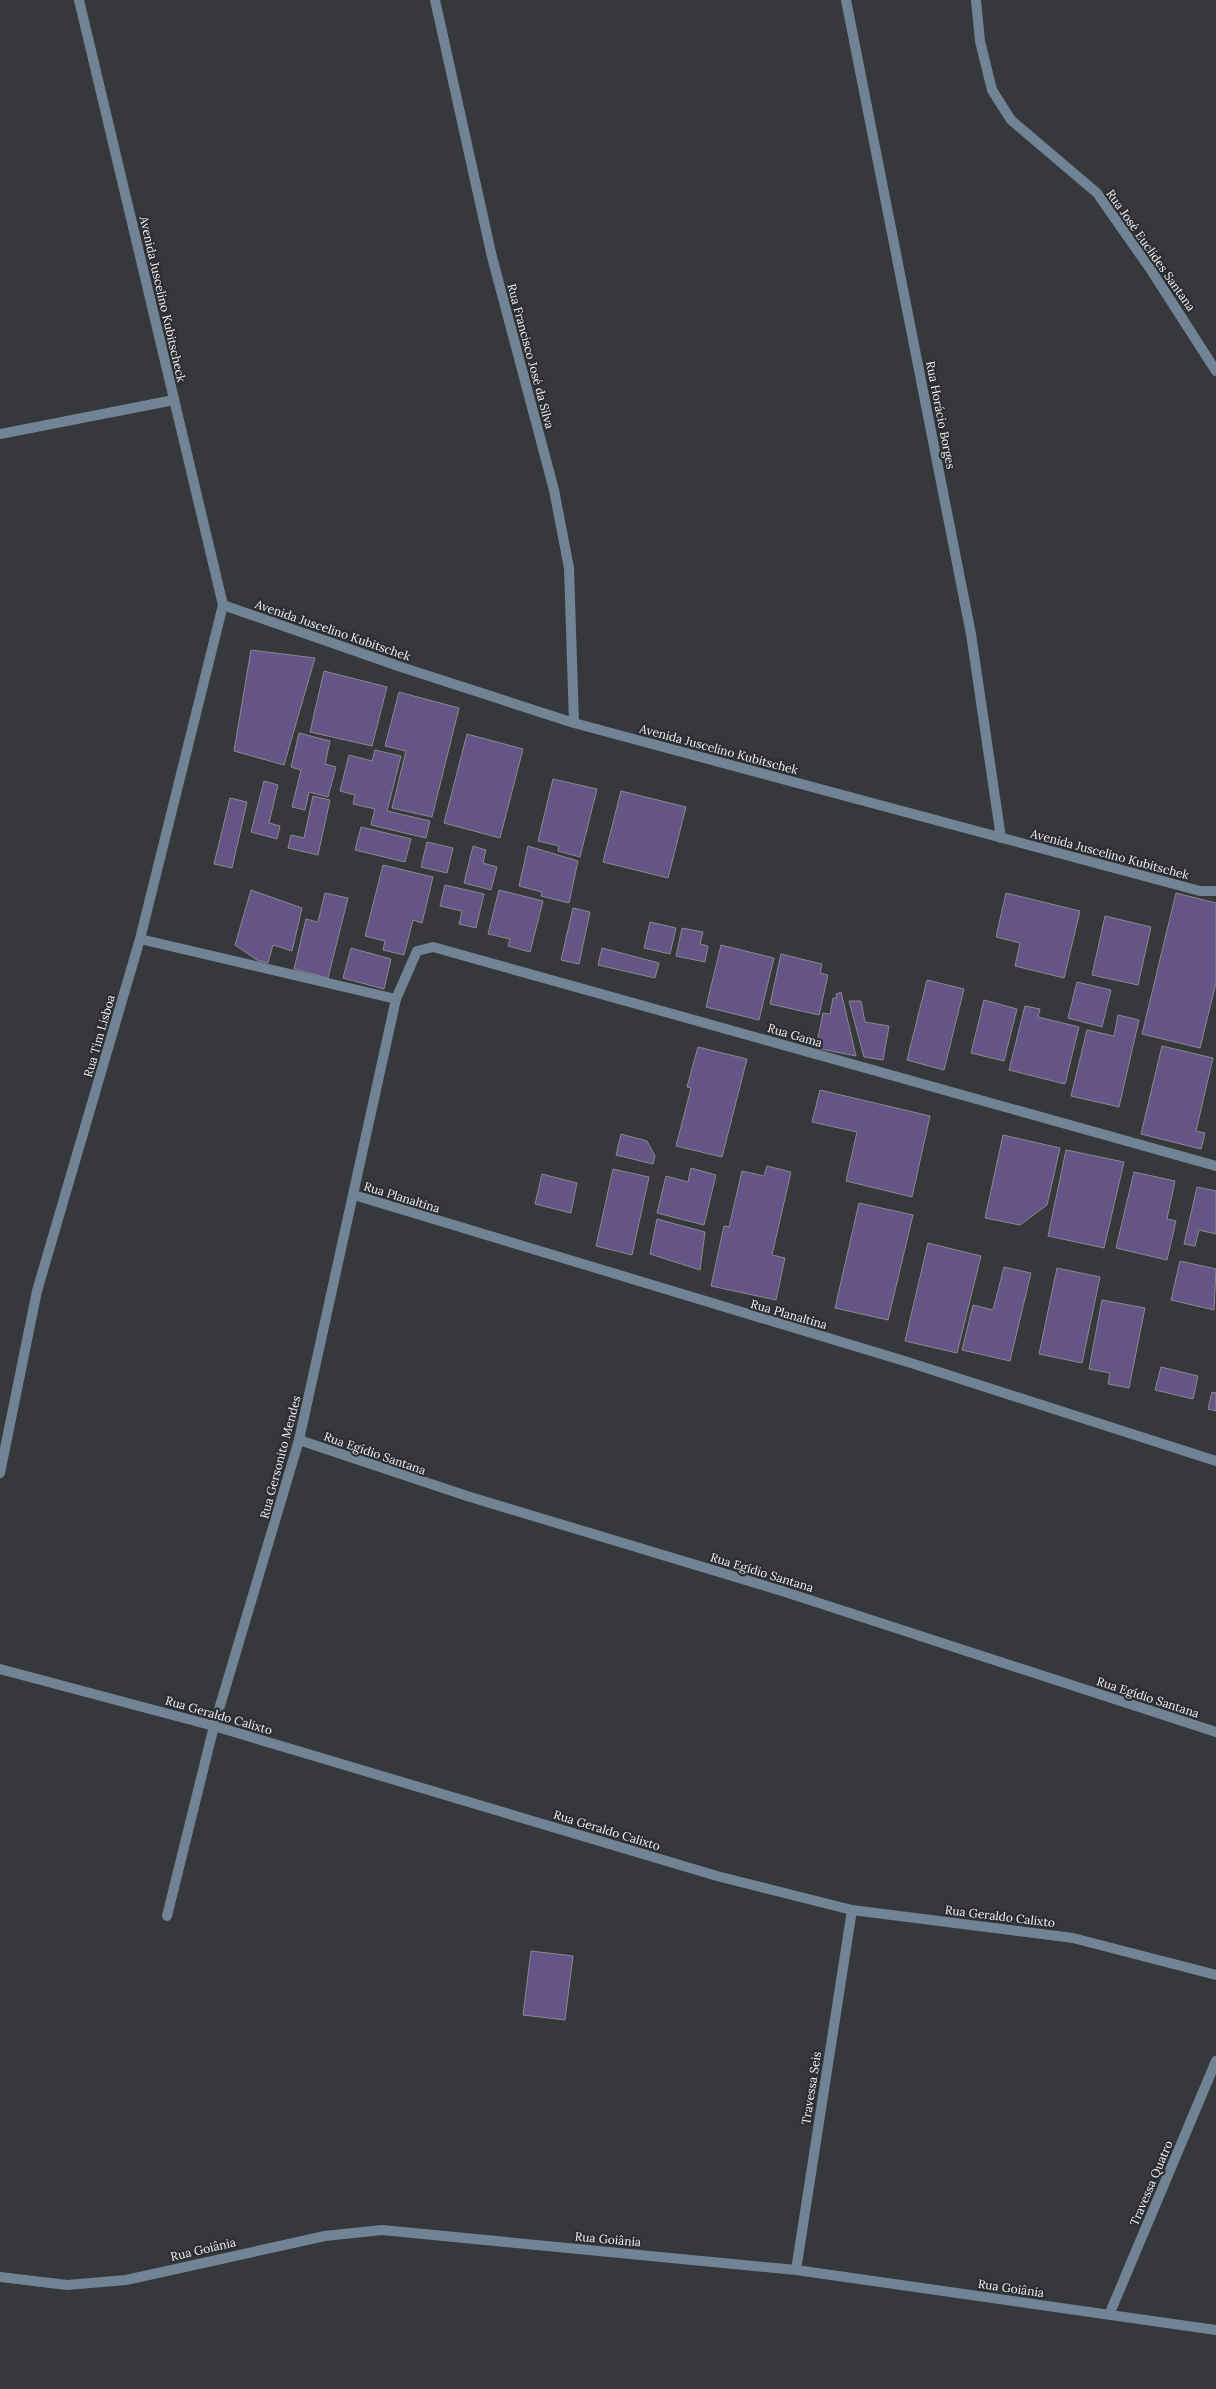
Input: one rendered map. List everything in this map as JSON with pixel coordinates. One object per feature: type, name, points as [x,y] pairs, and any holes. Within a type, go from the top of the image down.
[{"type":"street","name":"Avenida Juscelino Kubitscheck","points":[[78,0],[223,604]]},
{"type":"street","name":"Rua Francisco José da Silva","points":[[435,0],[492,257],[554,490],[569,568],[574,723]]},
{"type":"street","name":"Rua Horácio Borges","points":[[846,0],[972,634],[1001,838]]},
{"type":"street","name":"Rua José Euclides Santana","points":[[976,0],[980,41],[992,90],[1011,120],[1097,193],[1151,270],[1216,371]]},
{"type":"street","points":[[0,434],[174,400]]},
{"type":"street","name":"Avenida Juscelino Kubitschek","points":[[223,604],[401,667],[574,723],[1001,838],[1200,890],[1216,891]]},
{"type":"street","name":"Rua Tim Lisboa","points":[[0,1473],[38,1291],[140,939],[223,604]]},
{"type":"street","points":[[140,939],[396,999]]},
{"type":"street","name":"Rua Gama","points":[[396,999],[416,951],[433,947],[1216,1166]]},
{"type":"street","name":"Rua Gersonito Mendes","points":[[167,1916],[214,1726],[299,1440],[396,999]]},
{"type":"street","name":"Rua Planaltina","points":[[354,1195],[911,1363],[1216,1461]]},
{"type":"street","name":"Rua Egídio Santana","points":[[299,1440],[467,1496],[782,1591],[1216,1732]]},
{"type":"street","name":"Rua Geraldo Calixto","points":[[0,1669],[214,1726],[717,1876],[852,1910],[1073,1938],[1216,1975]]},
{"type":"street","name":"Travessa Seis","points":[[796,2270],[852,1910]]},
{"type":"street","name":"Travessa Quatro","points":[[1109,2315],[1216,2061]]},
{"type":"street","name":"Rua Goiânia","points":[[0,2277],[67,2285],[126,2280],[325,2236],[382,2230],[796,2270],[1216,2330]]},
{"type":"building","points":[[251,650],[315,658],[284,765],[234,751]]},
{"type":"building","points":[[324,671],[387,687],[372,746],[310,732]]},
{"type":"building","points":[[399,692],[459,708],[432,817],[392,808],[406,751],[385,746]]},
{"type":"building","points":[[299,733],[330,741],[325,764],[336,767],[328,797],[309,792],[305,810],[292,807],[301,770],[291,767]]},
{"type":"building","points":[[467,734],[523,749],[500,838],[444,823]]},
{"type":"building","points":[[375,750],[401,756],[387,811],[430,821],[426,838],[371,825],[375,809],[353,804],[355,795],[340,791],[349,755],[372,761]]},
{"type":"building","points":[[553,779],[597,789],[580,857],[558,851],[559,846],[538,841]]},
{"type":"building","points":[[264,781],[278,785],[269,823],[280,826],[277,839],[251,832]]},
{"type":"building","points":[[621,791],[686,807],[668,878],[603,862]]},
{"type":"building","points":[[313,796],[330,800],[318,855],[288,848],[291,835],[304,838]]},
{"type":"building","points":[[230,798],[247,802],[232,868],[214,864]]},
{"type":"building","points":[[361,827],[411,839],[405,862],[355,850]]},
{"type":"building","points":[[427,842],[453,848],[447,873],[421,867]]},
{"type":"building","points":[[473,846],[486,850],[483,863],[497,867],[491,890],[464,883]]},
{"type":"building","points":[[528,846],[578,861],[569,903],[541,896],[542,892],[519,886]]},
{"type":"building","points":[[383,865],[433,877],[422,923],[413,920],[404,955],[383,950],[385,941],[365,936]]},
{"type":"building","points":[[445,885],[484,894],[476,928],[459,924],[462,911],[440,906]]},
{"type":"building","points":[[251,890],[302,908],[292,951],[273,945],[268,963],[257,960],[235,945]]},
{"type":"building","points":[[499,890],[543,901],[530,952],[508,946],[510,939],[488,934]]},
{"type":"building","points":[[325,893],[348,898],[328,978],[294,969],[306,919],[318,922]]},
{"type":"building","points":[[1006,893],[1080,911],[1064,978],[1015,966],[1020,943],[996,937]]},
{"type":"building","points":[[1176,893],[1216,903],[1216,983],[1200,1048],[1142,1034]]},
{"type":"building","points":[[573,908],[590,912],[579,964],[561,960]]},
{"type":"building","points":[[1105,916],[1151,927],[1138,985],[1092,975]]},
{"type":"building","points":[[650,922],[676,928],[670,954],[644,948]]},
{"type":"building","points":[[682,928],[703,932],[700,944],[708,946],[705,962],[676,956]]},
{"type":"building","points":[[721,945],[774,958],[759,1020],[706,1007]]},
{"type":"building","points":[[351,948],[391,959],[384,989],[343,978]]},
{"type":"building","points":[[602,948],[659,963],[655,978],[598,965]]},
{"type":"building","points":[[781,954],[822,964],[820,973],[828,975],[819,1015],[770,1004]]},
{"type":"building","points":[[927,980],[964,989],[944,1070],[907,1060]]},
{"type":"building","points":[[1077,982],[1111,990],[1102,1027],[1068,1018]]},
{"type":"building","points":[[841,992],[856,1056],[816,1048],[823,1013],[830,1014],[833,998],[837,998],[836,994]]},
{"type":"building","points":[[984,1000],[1017,1009],[1004,1061],[971,1053]]},
{"type":"building","points":[[849,1001],[861,1001],[865,1022],[889,1026],[883,1060],[864,1057]]},
{"type":"building","points":[[1025,1006],[1040,1009],[1038,1017],[1079,1027],[1065,1084],[1009,1070]]},
{"type":"building","points":[[1118,1015],[1139,1020],[1119,1107],[1071,1096],[1087,1030],[1114,1036]]},
{"type":"building","points":[[1162,1046],[1213,1058],[1196,1131],[1205,1133],[1201,1149],[1141,1134]]},
{"type":"building","points":[[698,1047],[747,1059],[722,1157],[676,1146],[691,1088],[687,1087]]},
{"type":"building","points":[[820,1090],[930,1116],[912,1197],[846,1181],[857,1132],[812,1122]]},
{"type":"building","points":[[621,1134],[647,1141],[655,1156],[653,1164],[616,1155]]},
{"type":"building","points":[[1003,1135],[1060,1148],[1047,1205],[1020,1225],[985,1218]]},
{"type":"building","points":[[1066,1150],[1124,1162],[1104,1248],[1048,1236]]},
{"type":"building","points":[[767,1166],[791,1172],[772,1255],[785,1258],[776,1300],[711,1286],[724,1226],[729,1227],[742,1171],[764,1176]]},
{"type":"building","points":[[691,1168],[716,1175],[704,1225],[657,1213],[666,1176],[688,1182]]},
{"type":"building","points":[[613,1169],[649,1177],[632,1255],[596,1246]]},
{"type":"building","points":[[1134,1172],[1175,1181],[1167,1219],[1176,1221],[1167,1260],[1116,1248]]},
{"type":"building","points":[[542,1174],[577,1183],[571,1213],[535,1204]]},
{"type":"building","points":[[1197,1187],[1216,1191],[1216,1234],[1199,1230],[1195,1246],[1184,1244]]},
{"type":"building","points":[[859,1203],[913,1215],[888,1320],[835,1308]]},
{"type":"building","points":[[657,1219],[705,1232],[700,1270],[650,1254]]},
{"type":"building","points":[[928,1243],[981,1256],[957,1353],[905,1341]]},
{"type":"building","points":[[1180,1261],[1216,1269],[1214,1310],[1171,1300]]},
{"type":"building","points":[[1004,1267],[1031,1273],[1010,1361],[962,1350],[973,1305],[993,1310]]},
{"type":"building","points":[[1057,1268],[1100,1277],[1082,1363],[1039,1354]]},
{"type":"building","points":[[1102,1300],[1145,1308],[1129,1388],[1108,1384],[1110,1373],[1089,1369]]},
{"type":"building","points":[[1161,1367],[1198,1376],[1193,1399],[1155,1390]]},
{"type":"building","points":[[1212,1392],[1216,1393],[1216,1411],[1208,1409]]},
{"type":"building","points":[[531,1951],[573,1956],[565,2020],[523,2015]]}]
